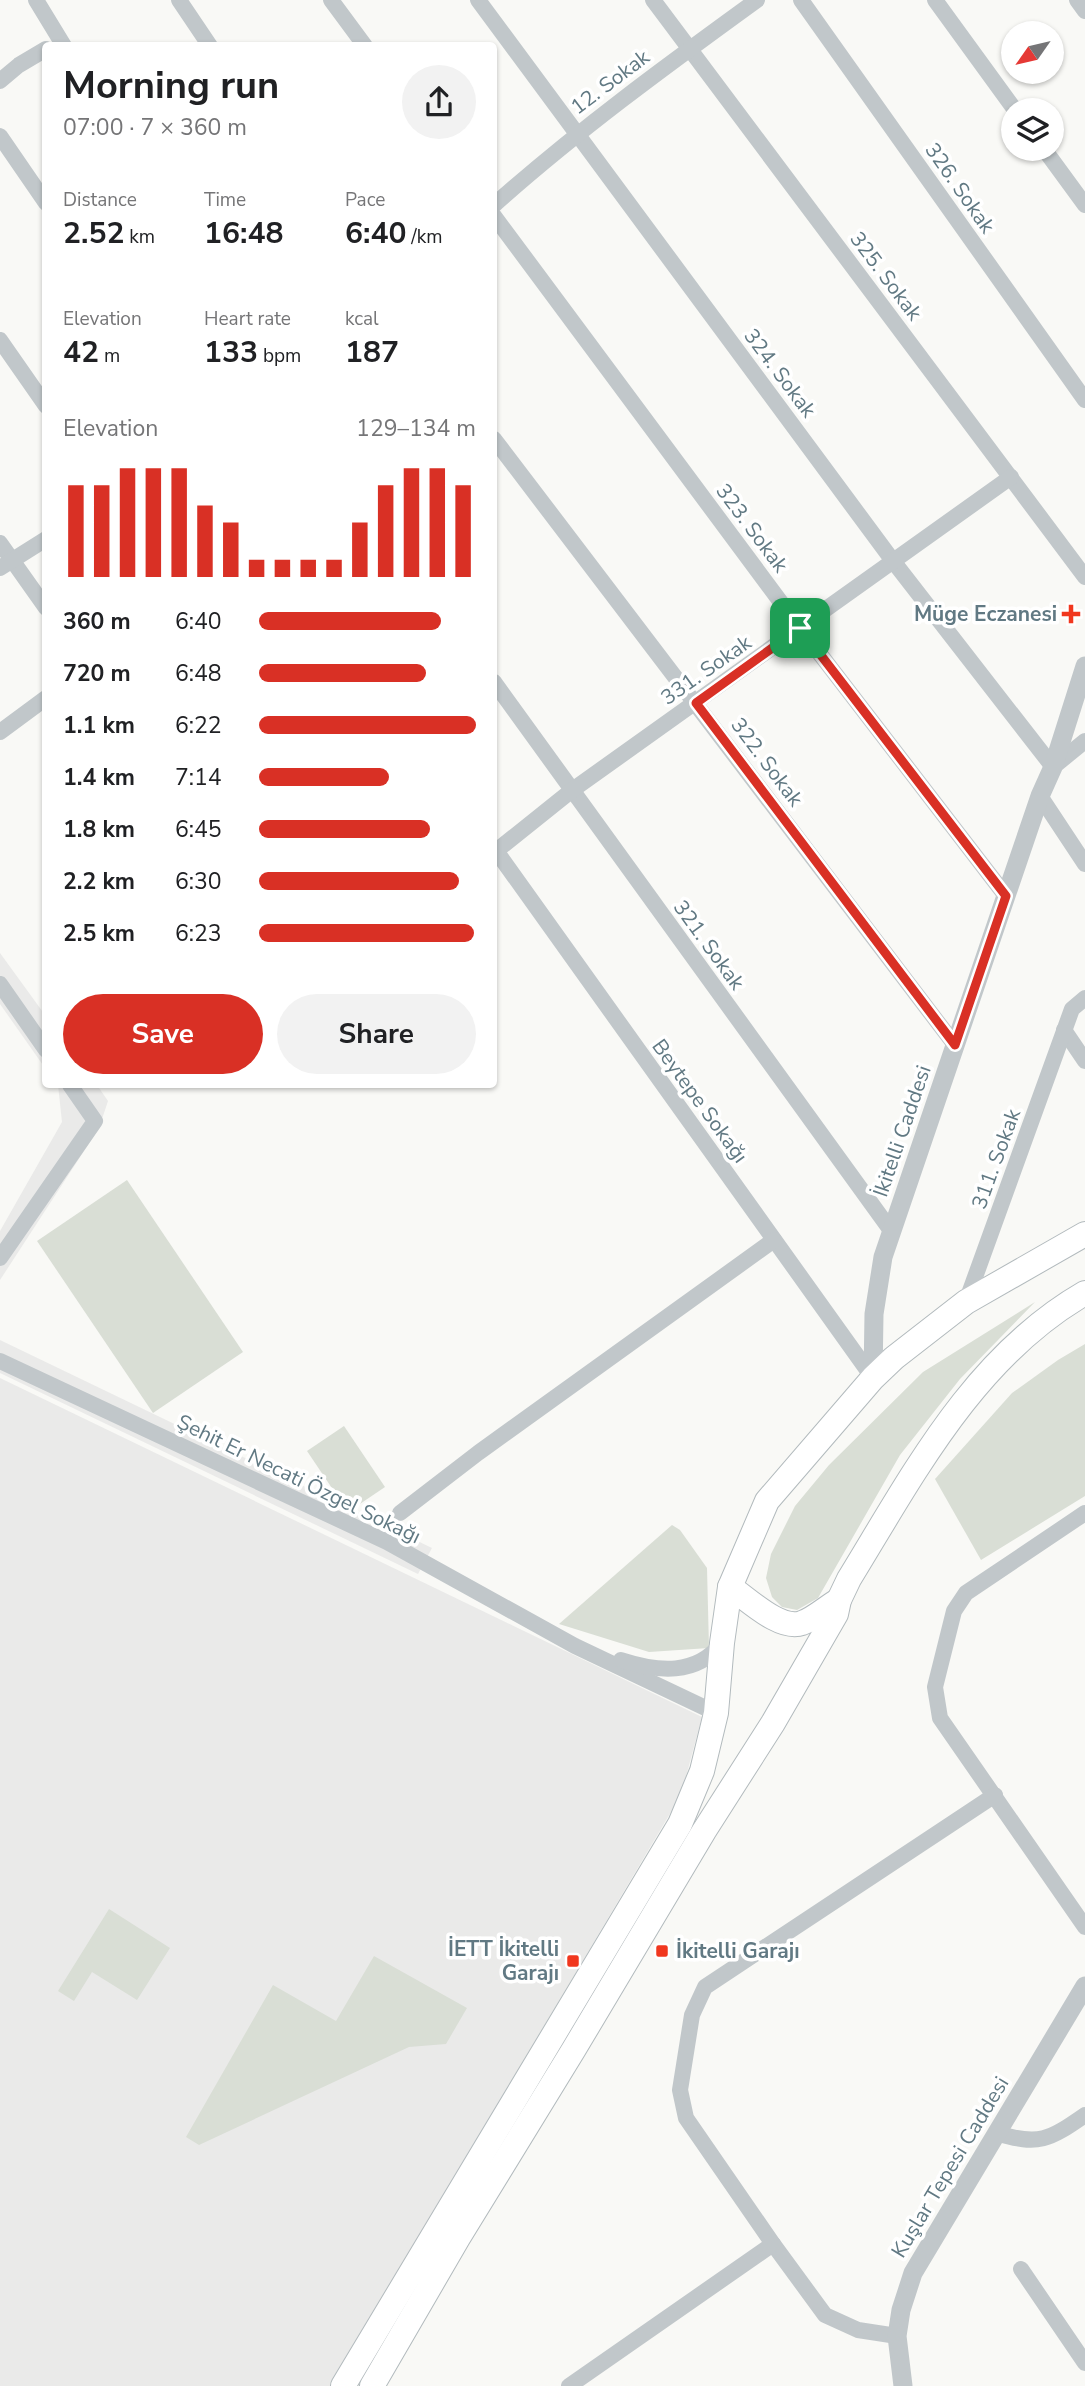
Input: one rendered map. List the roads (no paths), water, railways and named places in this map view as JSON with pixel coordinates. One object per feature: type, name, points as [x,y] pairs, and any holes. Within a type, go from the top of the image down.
[{"type":"main road","points":[[343,2386],[680,1824],[702,1771],[716,1713],[730,1587],[767,1501],[873,1378],[894,1358],[966,1302],[1085,1234]]},
{"type":"main road","points":[[372,2386],[458,2238],[704,1831],[773,1723],[836,1614],[849,1578],[940,1432],[988,1373],[1036,1325],[1078,1300]]},
{"type":"main road","points":[[730,1587],[772,1618],[788,1625],[802,1623],[839,1600]]},
{"type":"street","points":[[36,0],[59,42]]},
{"type":"street","points":[[179,0],[208,42]]},
{"type":"street","points":[[331,0],[362,42]]},
{"type":"street","name":"324. Sokak","points":[[478,0],[893,561],[1053,767]]},
{"type":"street","name":"325. Sokak","points":[[653,0],[1085,577]]},
{"type":"street","name":"12. Sokak","points":[[497,202],[577,134],[757,0]]},
{"type":"street","name":"326. Sokak","points":[[802,0],[1085,400]]},
{"type":"street","points":[[935,0],[1007,98]]},
{"type":"street","points":[[1077,0],[1085,12]]},
{"type":"street","points":[[0,81],[19,65],[42,51]]},
{"type":"street","points":[[0,136],[42,197]]},
{"type":"street","points":[[1053,161],[1085,205]]},
{"type":"street","name":"323. Sokak","points":[[497,220],[800,628],[1006,896]]},
{"type":"street","points":[[0,340],[42,400]]},
{"type":"street","name":"322. Sokak","points":[[497,443],[955,1045]]},
{"type":"street","name":"331. Sokak","points":[[497,848],[571,791],[1011,477]]},
{"type":"street","points":[[6,564],[42,542]]},
{"type":"street","points":[[0,543],[6,564],[42,604]]},
{"type":"street","name":"İkitelli Caddesi","points":[[873,1378],[874,1314],[883,1257],[1040,796],[1053,767],[1085,666]]},
{"type":"street","name":"321. Sokak","points":[[497,686],[892,1232]]},
{"type":"street","points":[[0,732],[42,701]]},
{"type":"street","points":[[1053,767],[1085,741]]},
{"type":"street","points":[[1040,796],[1084,859]]},
{"type":"street","name":"Beytepe Sokağı","points":[[497,853],[873,1378]]},
{"type":"street","points":[[0,984],[42,1043]]},
{"type":"street","name":"311. Sokak","points":[[966,1302],[1072,1009],[1085,998]]},
{"type":"street","points":[[1064,1030],[1085,1061]]},
{"type":"street","points":[[0,1258],[95,1121],[72,1088]]},
{"type":"street","points":[[400,1513],[478,1453],[732,1273],[774,1240]]},
{"type":"street","name":"Şehit Er Necati Özgel Sokağı","points":[[0,1361],[387,1542],[575,1646]]},
{"type":"street","points":[[1085,1513],[966,1593],[954,1611],[935,1686],[940,1718],[1085,1927]]},
{"type":"street","points":[[575,1646],[632,1664],[677,1669],[697,1664],[712,1655],[722,1643]]},
{"type":"street","points":[[575,1646],[716,1713]]},
{"type":"street","points":[[897,2336],[858,2330],[825,2315],[686,2118],[680,2090],[692,2015],[705,1987],[995,1795]]},
{"type":"street","name":"Kuşlar Tepesi Caddesi","points":[[903,2386],[897,2336],[901,2310],[913,2273],[1085,1986]]},
{"type":"street","points":[[996,2133],[1037,2141],[1062,2130],[1085,2115]]},
{"type":"street","points":[[569,2386],[773,2244]]},
{"type":"street","points":[[1021,2269],[1085,2363]]},
{"type":"place","name":"Müge Eczanesi","points":[[1071,614]]},
{"type":"place","name":"İkitelli Garajı","points":[[662,1951]]},
{"type":"place","name":"İETT İkitelli Garajı","points":[[573,1961]]}]
